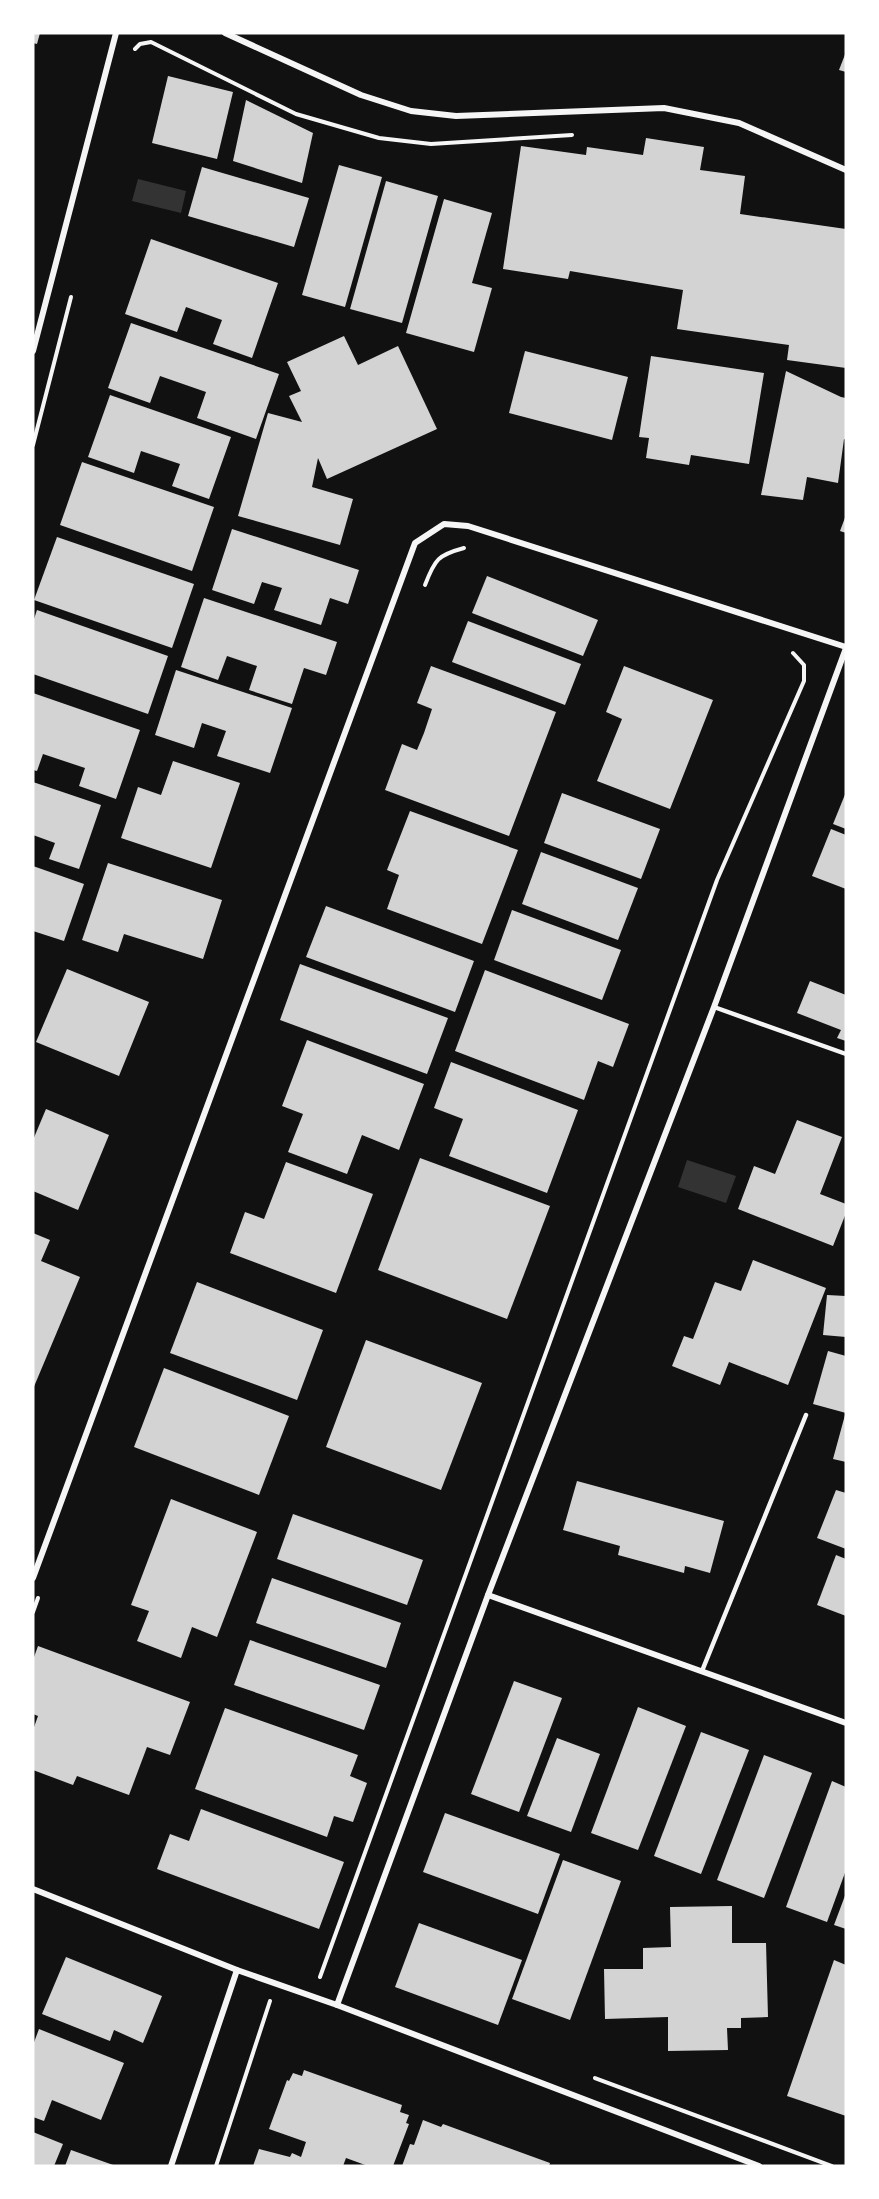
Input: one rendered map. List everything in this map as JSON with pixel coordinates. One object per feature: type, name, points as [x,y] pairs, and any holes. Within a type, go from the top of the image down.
[{"type":"street","points":[[33,351],[116,33]]},
{"type":"street","points":[[225,33],[361,95],[411,111],[456,116],[664,108],[739,123],[846,170]]},
{"type":"street","points":[[33,1578],[416,543],[444,524],[468,525],[846,648],[714,1007],[488,1595],[337,2005]]},
{"type":"street","points":[[488,1595],[846,1723]]},
{"type":"street","points":[[33,1889],[237,1970],[337,2005],[759,2166]]},
{"type":"street","points":[[171,2166],[237,1970]]},
{"type":"lane","points":[[714,1007],[846,1054]]},
{"type":"lane","points":[[702,1671],[806,1415]]},
{"type":"path","points":[[134,50],[140,44],[151,42],[296,114],[379,138],[431,144],[577,135]]},
{"type":"path","points":[[33,446],[72,296]]},
{"type":"path","points":[[423,590],[431,568],[444,553],[471,546]]},
{"type":"path","points":[[320,1977],[717,880],[804,681],[804,665],[796,654],[784,650]]},
{"type":"path","points":[[33,1612],[41,1590]]},
{"type":"path","points":[[216,2166],[276,1983]]},
{"type":"shaded area","points":[[138,179],[186,191],[181,213],[132,201]]},
{"type":"shaded area","points":[[687,1160],[736,1176],[726,1203],[678,1187]]},
{"type":"building","points":[[33,33],[40,33],[37,44],[33,43]]},
{"type":"building","points":[[846,52],[846,72],[839,70]]},
{"type":"building","points":[[168,76],[233,92],[217,159],[152,143]]},
{"type":"building","points":[[246,100],[313,133],[302,183],[233,161]]},
{"type":"building","points":[[646,138],[704,147],[700,170],[745,176],[740,214],[846,229],[846,368],[787,360],[789,345],[677,329],[683,290],[570,271],[568,279],[503,269],[521,146],[586,155],[587,147],[643,155]]},
{"type":"building","points":[[339,165],[382,177],[345,307],[302,295]]},
{"type":"building","points":[[202,167],[309,198],[294,247],[188,216]]},
{"type":"building","points":[[386,181],[438,196],[402,323],[350,309]]},
{"type":"building","points":[[444,199],[492,213],[472,283],[492,288],[474,352],[406,333]]},
{"type":"building","points":[[151,239],[278,283],[252,358],[213,344],[222,320],[186,307],[177,332],[125,314]]},
{"type":"building","points":[[131,323],[279,374],[256,439],[197,418],[206,392],[160,376],[150,403],[108,388]]},
{"type":"building","points":[[344,336],[358,365],[398,346],[437,429],[327,479],[318,458],[312,487],[353,499],[340,545],[238,516],[268,413],[302,422],[289,396],[301,391],[287,362]]},
{"type":"building","points":[[525,351],[628,377],[612,440],[509,413]]},
{"type":"building","points":[[651,356],[764,373],[749,464],[691,455],[689,465],[646,458],[649,438],[639,437]]},
{"type":"building","points":[[786,371],[846,398],[846,440],[844,439],[838,483],[807,477],[803,500],[761,495]]},
{"type":"building","points":[[110,395],[231,437],[209,499],[172,486],[180,464],[141,451],[134,473],[88,457]]},
{"type":"building","points":[[82,462],[214,507],[192,571],[60,525]]},
{"type":"building","points":[[846,515],[846,533],[840,531]]},
{"type":"building","points":[[232,529],[359,570],[348,604],[330,598],[321,625],[274,610],[282,588],[262,582],[254,604],[212,590]]},
{"type":"building","points":[[57,537],[194,584],[172,648],[34,600]]},
{"type":"building","points":[[487,576],[598,620],[583,656],[472,613]]},
{"type":"building","points":[[204,598],[337,642],[326,675],[304,668],[292,704],[249,690],[257,666],[227,656],[218,680],[181,667]]},
{"type":"building","points":[[37,610],[168,656],[148,714],[33,674],[33,622]]},
{"type":"building","points":[[468,621],[581,664],[565,705],[452,662]]},
{"type":"building","points":[[431,666],[556,712],[509,836],[385,790],[402,744],[417,750],[424,733],[432,709],[417,703]]},
{"type":"building","points":[[624,666],[713,700],[670,809],[597,781],[622,719],[606,712]]},
{"type":"building","points":[[176,670],[292,708],[270,773],[217,756],[226,731],[202,723],[194,748],[155,735]]},
{"type":"building","points":[[33,693],[140,730],[116,799],[79,786],[85,768],[43,754],[37,771],[33,770]]},
{"type":"building","points":[[173,761],[240,783],[211,868],[121,838],[138,787],[161,795]]},
{"type":"building","points":[[33,782],[101,805],[79,869],[49,859],[55,843],[33,835]]},
{"type":"building","points":[[846,792],[846,829],[833,824]]},
{"type":"building","points":[[562,793],[660,829],[641,879],[544,843]]},
{"type":"building","points":[[410,811],[518,850],[482,944],[387,909],[399,875],[387,870]]},
{"type":"building","points":[[831,829],[846,835],[846,889],[812,876]]},
{"type":"building","points":[[541,852],[638,888],[618,940],[522,904]]},
{"type":"building","points":[[108,863],[222,900],[203,959],[124,934],[118,952],[82,940]]},
{"type":"building","points":[[33,866],[84,884],[64,941],[33,931]]},
{"type":"building","points":[[326,906],[474,961],[455,1012],[306,957]]},
{"type":"building","points":[[512,910],[621,950],[602,1000],[494,960]]},
{"type":"building","points":[[300,964],[448,1018],[427,1074],[280,1020]]},
{"type":"building","points":[[67,969],[149,1002],[119,1076],[36,1042]]},
{"type":"building","points":[[485,970],[629,1024],[613,1067],[598,1061],[584,1100],[455,1051]]},
{"type":"building","points":[[810,981],[846,995],[846,1041],[837,1038],[841,1030],[797,1013]]},
{"type":"building","points":[[307,1040],[424,1084],[399,1150],[362,1135],[347,1174],[288,1152],[303,1114],[282,1106]]},
{"type":"building","points":[[451,1062],[578,1110],[547,1193],[449,1156],[463,1119],[434,1108]]},
{"type":"building","points":[[46,1109],[109,1135],[78,1210],[33,1191],[33,1140]]},
{"type":"building","points":[[797,1120],[842,1137],[820,1194],[846,1204],[846,1213],[833,1246],[738,1209],[754,1166],[775,1174]]},
{"type":"building","points":[[420,1158],[550,1206],[507,1319],[378,1270]]},
{"type":"building","points":[[286,1162],[373,1194],[336,1293],[230,1253],[245,1212],[264,1219]]},
{"type":"building","points":[[33,1233],[50,1240],[41,1261],[80,1277],[33,1389]]},
{"type":"building","points":[[753,1260],[826,1288],[788,1385],[729,1362],[720,1385],[672,1366],[684,1336],[693,1339],[715,1282],[741,1291]]},
{"type":"building","points":[[197,1282],[323,1330],[297,1400],[170,1353]]},
{"type":"building","points":[[827,1295],[846,1296],[846,1337],[823,1335]]},
{"type":"building","points":[[366,1340],[482,1383],[441,1490],[326,1447]]},
{"type":"building","points":[[828,1351],[846,1356],[846,1413],[813,1404]]},
{"type":"building","points":[[164,1368],[289,1416],[259,1495],[134,1447]]},
{"type":"building","points":[[846,1415],[846,1462],[833,1459]]},
{"type":"building","points":[[577,1481],[724,1521],[710,1573],[685,1566],[684,1573],[618,1555],[620,1546],[563,1530]]},
{"type":"building","points":[[836,1490],[846,1493],[846,1549],[817,1538]]},
{"type":"building","points":[[171,1499],[257,1532],[217,1637],[192,1627],[181,1658],[137,1641],[149,1611],[131,1605]]},
{"type":"building","points":[[293,1514],[423,1560],[407,1605],[277,1559]]},
{"type":"building","points":[[836,1555],[846,1559],[846,1616],[817,1605]]},
{"type":"building","points":[[272,1578],[401,1623],[386,1668],[256,1623]]},
{"type":"building","points":[[250,1640],[380,1685],[364,1730],[234,1685]]},
{"type":"building","points":[[38,1646],[190,1702],[170,1755],[147,1747],[129,1795],[77,1776],[73,1785],[33,1770],[33,1730],[38,1716],[33,1714],[33,1660]]},
{"type":"building","points":[[514,1681],[562,1698],[519,1812],[471,1794]]},
{"type":"building","points":[[638,1707],[686,1726],[638,1850],[591,1833]]},
{"type":"building","points":[[225,1708],[358,1755],[350,1776],[367,1783],[353,1822],[334,1816],[327,1837],[195,1789]]},
{"type":"building","points":[[701,1732],[749,1750],[701,1874],[654,1856]]},
{"type":"building","points":[[557,1738],[600,1754],[571,1832],[527,1816]]},
{"type":"building","points":[[764,1755],[812,1773],[764,1898],[717,1880]]},
{"type":"building","points":[[832,1781],[846,1787],[846,1870],[827,1922],[786,1907]]},
{"type":"building","points":[[201,1809],[344,1862],[319,1929],[157,1869],[170,1834],[189,1841]]},
{"type":"building","points":[[445,1813],[560,1854],[538,1914],[423,1872]]},
{"type":"building","points":[[563,1860],[621,1881],[570,2020],[512,1999]]},
{"type":"building","points":[[846,1893],[846,1929],[834,1925]]},
{"type":"building","points":[[732,1906],[732,1943],[766,1943],[768,2017],[741,2018],[741,2028],[727,2028],[728,2050],[668,2051],[668,2017],[605,2019],[604,1969],[643,1969],[643,1948],[671,1947],[670,1907]]},
{"type":"building","points":[[419,1923],[522,1960],[498,2025],[395,1987]]},
{"type":"building","points":[[66,1957],[162,1996],[143,2043],[114,2030],[110,2041],[42,2014]]},
{"type":"building","points":[[834,1960],[846,1965],[846,2116],[787,2096]]},
{"type":"building","points":[[39,2029],[124,2063],[101,2120],[52,2100],[44,2121],[33,2117],[33,2045]]},
{"type":"building","points":[[304,2070],[402,2105],[400,2112],[409,2115],[406,2123],[409,2124],[393,2166],[368,2166],[346,2158],[343,2166],[253,2166],[259,2149],[290,2157],[292,2153],[301,2157],[306,2142],[269,2129],[287,2080],[289,2081],[293,2073],[302,2076]]},
{"type":"building","points":[[423,2120],[441,2127],[443,2124],[550,2163],[549,2166],[402,2166],[410,2144],[414,2145]]},
{"type":"building","points":[[33,2132],[63,2144],[54,2166],[33,2166]]},
{"type":"building","points":[[71,2150],[116,2166],[65,2166]]}]
